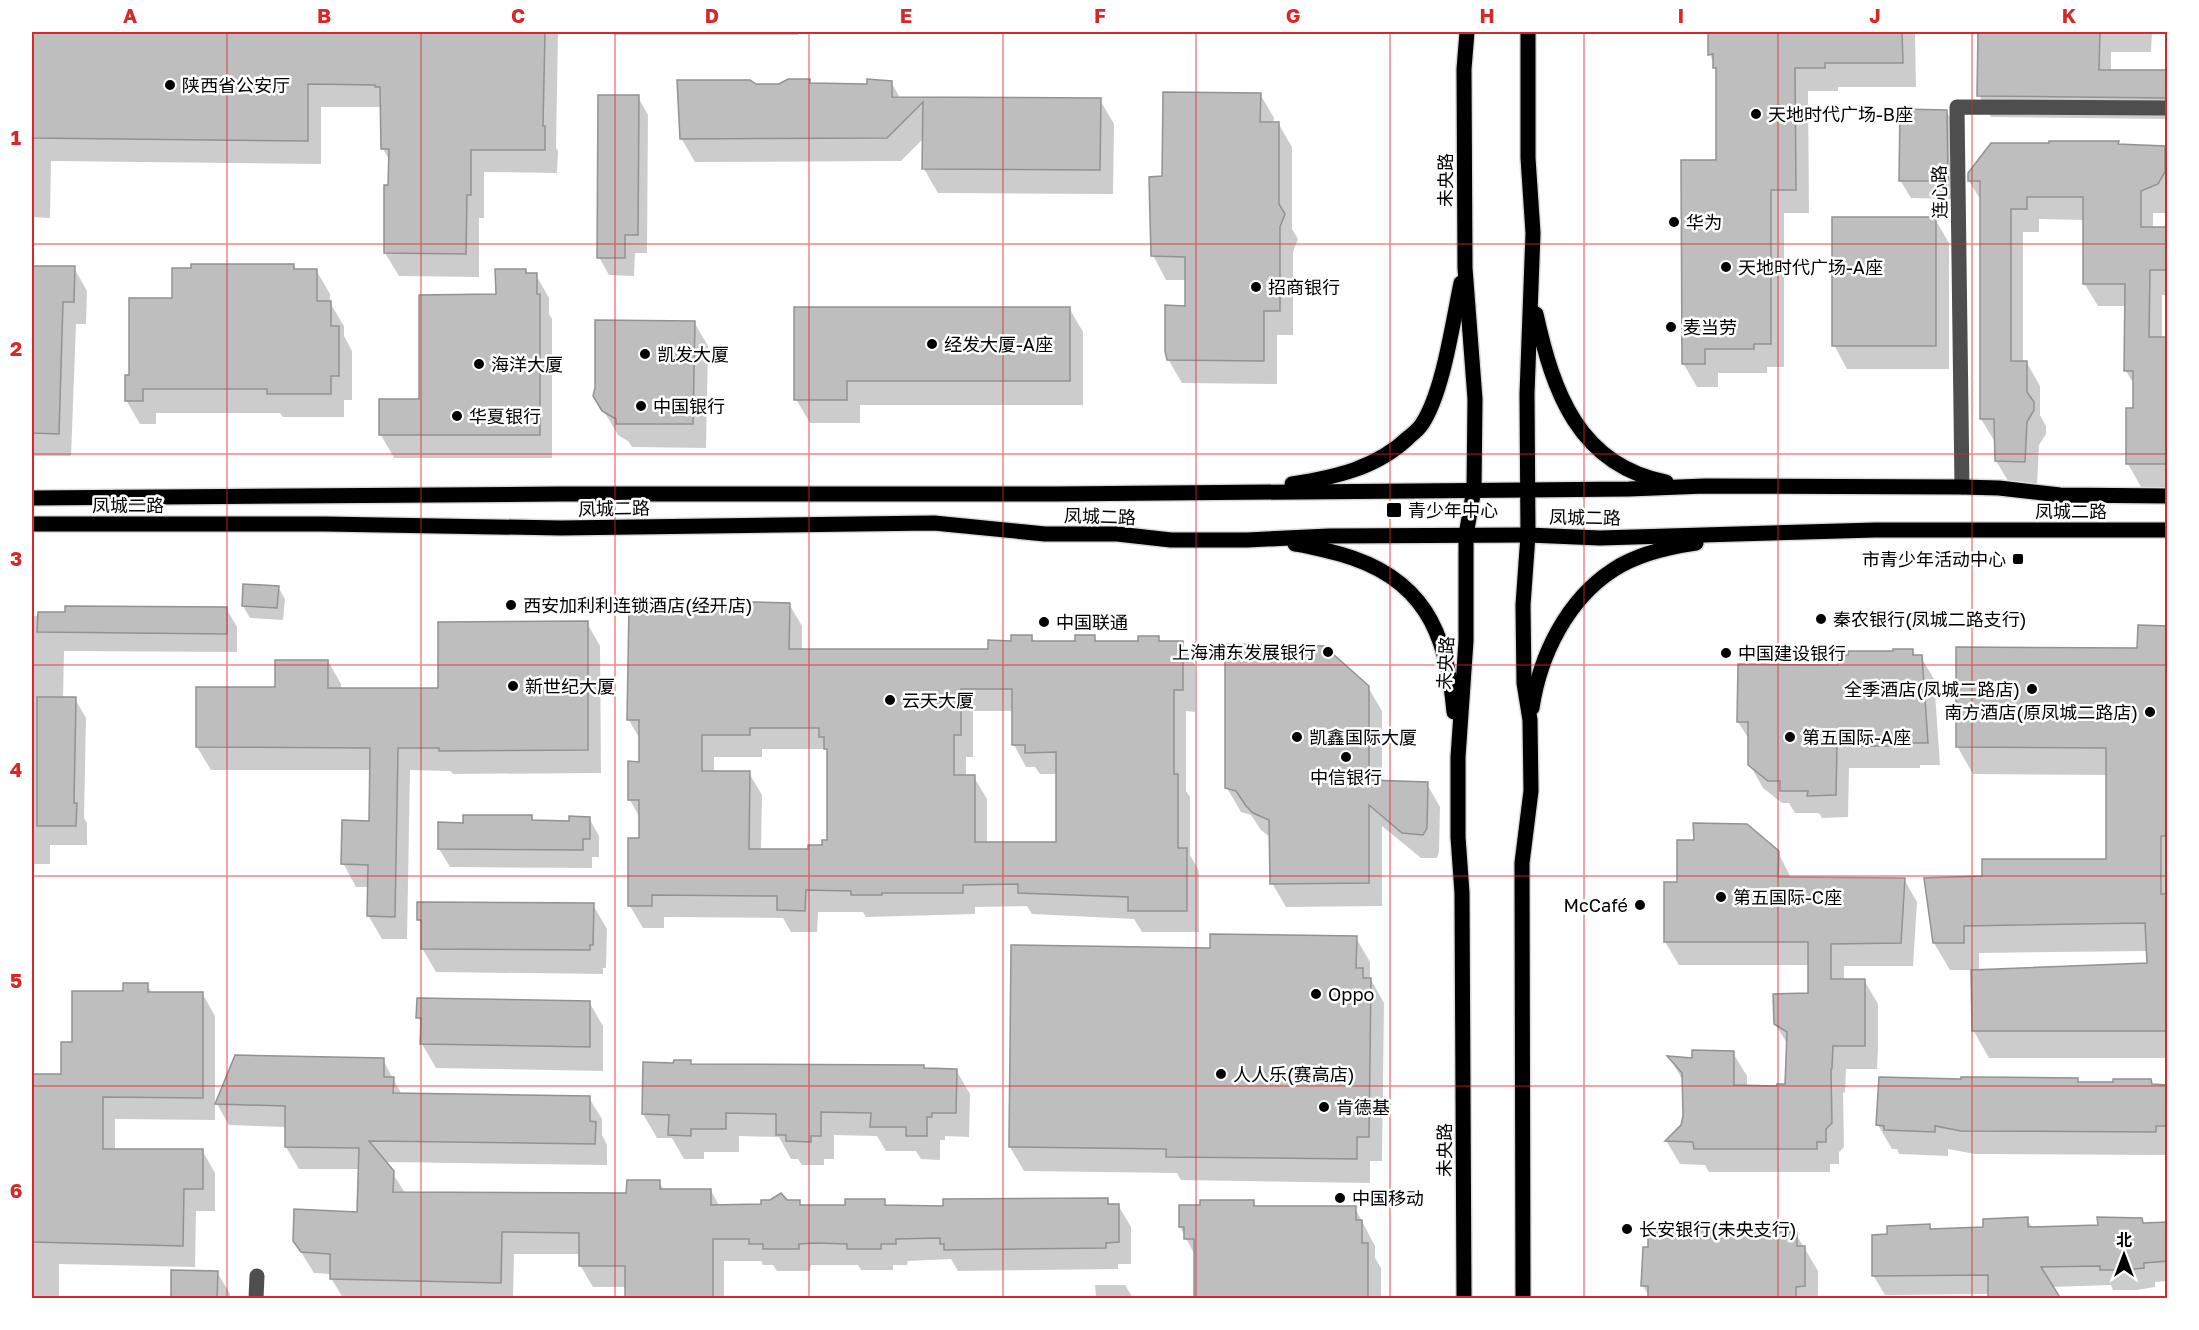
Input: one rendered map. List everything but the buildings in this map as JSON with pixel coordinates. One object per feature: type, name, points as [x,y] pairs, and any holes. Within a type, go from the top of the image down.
[{"type":"main road","name":"未央路","points":[[1464,1299],[1462,893],[1458,837],[1458,757],[1466,641],[1466,535],[1474,489],[1475,399],[1465,268],[1464,69],[1467,32]]},
{"type":"main road","points":[[1523,1299],[1522,863],[1531,792],[1530,720],[1524,683],[1523,605],[1528,535],[1527,394],[1533,233],[1528,158],[1528,32]]},
{"type":"main road","points":[[1239,492],[1316,480],[1373,464],[1394,451],[1421,426],[1435,398],[1465,268]]},
{"type":"main road","points":[[1532,294],[1544,352],[1564,406],[1574,422],[1611,459],[1629,471],[1656,480],[1705,486]]},
{"type":"main road","name":"凤城二路","points":[[32,498],[560,494],[1057,494],[1629,489],[1705,486],[1962,487],[1999,488],[2060,495],[2168,496]]},
{"type":"main road","name":"凤城二路","points":[[32,524],[325,524],[561,528],[934,523],[1045,534],[1117,534],[1171,540],[1466,535],[1600,538],[1875,530],[2168,530]]},
{"type":"main road","points":[[1530,720],[1540,671],[1553,641],[1565,619],[1596,583],[1615,569],[1638,558],[1677,546],[1756,533]]},
{"type":"main road","points":[[1247,540],[1308,546],[1350,557],[1376,566],[1410,592],[1437,629],[1444,651],[1453,696],[1458,757]]},
{"type":"street","name":"连心路","points":[[1962,487],[1957,107],[2168,108]]},
{"type":"street","points":[[256,1276],[256,1299]]},
{"type":"place","name":"陕西省公安厅","points":[[170,85]]},
{"type":"place","name":"天地时代广场-B座","points":[[1756,114]]},
{"type":"place","name":"华为","points":[[1674,222]]},
{"type":"place","name":"天地时代广场-A座","points":[[1726,267]]},
{"type":"place","name":"招商银行","points":[[1256,287]]},
{"type":"place","name":"麦当劳","points":[[1671,327]]},
{"type":"place","name":"经发大厦-A座","points":[[932,344]]},
{"type":"place","name":"凯发大厦","points":[[645,354]]},
{"type":"place","name":"海洋大厦","points":[[479,364]]},
{"type":"place","name":"中国银行","points":[[641,406]]},
{"type":"place","name":"华夏银行","points":[[457,416]]},
{"type":"place","name":"青少年中心","points":[[1394,510]]},
{"type":"place","name":"市青少年活动中心","points":[[2018,559]]},
{"type":"place","name":"西安加利利连锁酒店(经开店)","points":[[511,605]]},
{"type":"place","name":"秦农银行(凤城二路支行)","points":[[1821,619]]},
{"type":"place","name":"中国联通","points":[[1044,622]]},
{"type":"place","name":"上海浦东发展银行","points":[[1328,652]]},
{"type":"place","name":"中国建设银行","points":[[1726,653]]},
{"type":"place","name":"新世纪大厦","points":[[513,686]]},
{"type":"place","name":"全季酒店(凤城二路店)","points":[[2032,689]]},
{"type":"place","name":"云天大厦","points":[[890,700]]},
{"type":"place","name":"南方酒店(原凤城二路店)","points":[[2150,712]]},
{"type":"place","name":"凯鑫国际大厦","points":[[1297,737]]},
{"type":"place","name":"第五国际-A座","points":[[1790,737]]},
{"type":"place","name":"中信银行","points":[[1346,757]]},
{"type":"place","name":"第五国际-C座","points":[[1721,897]]},
{"type":"place","name":"McCafé","points":[[1640,905]]},
{"type":"place","name":"Oppo","points":[[1316,994]]},
{"type":"place","name":"人人乐(赛高店)","points":[[1221,1074]]},
{"type":"place","name":"肯德基","points":[[1324,1107]]},
{"type":"place","name":"中国移动","points":[[1340,1198]]},
{"type":"place","name":"长安银行(未央支行)","points":[[1627,1229]]}]
